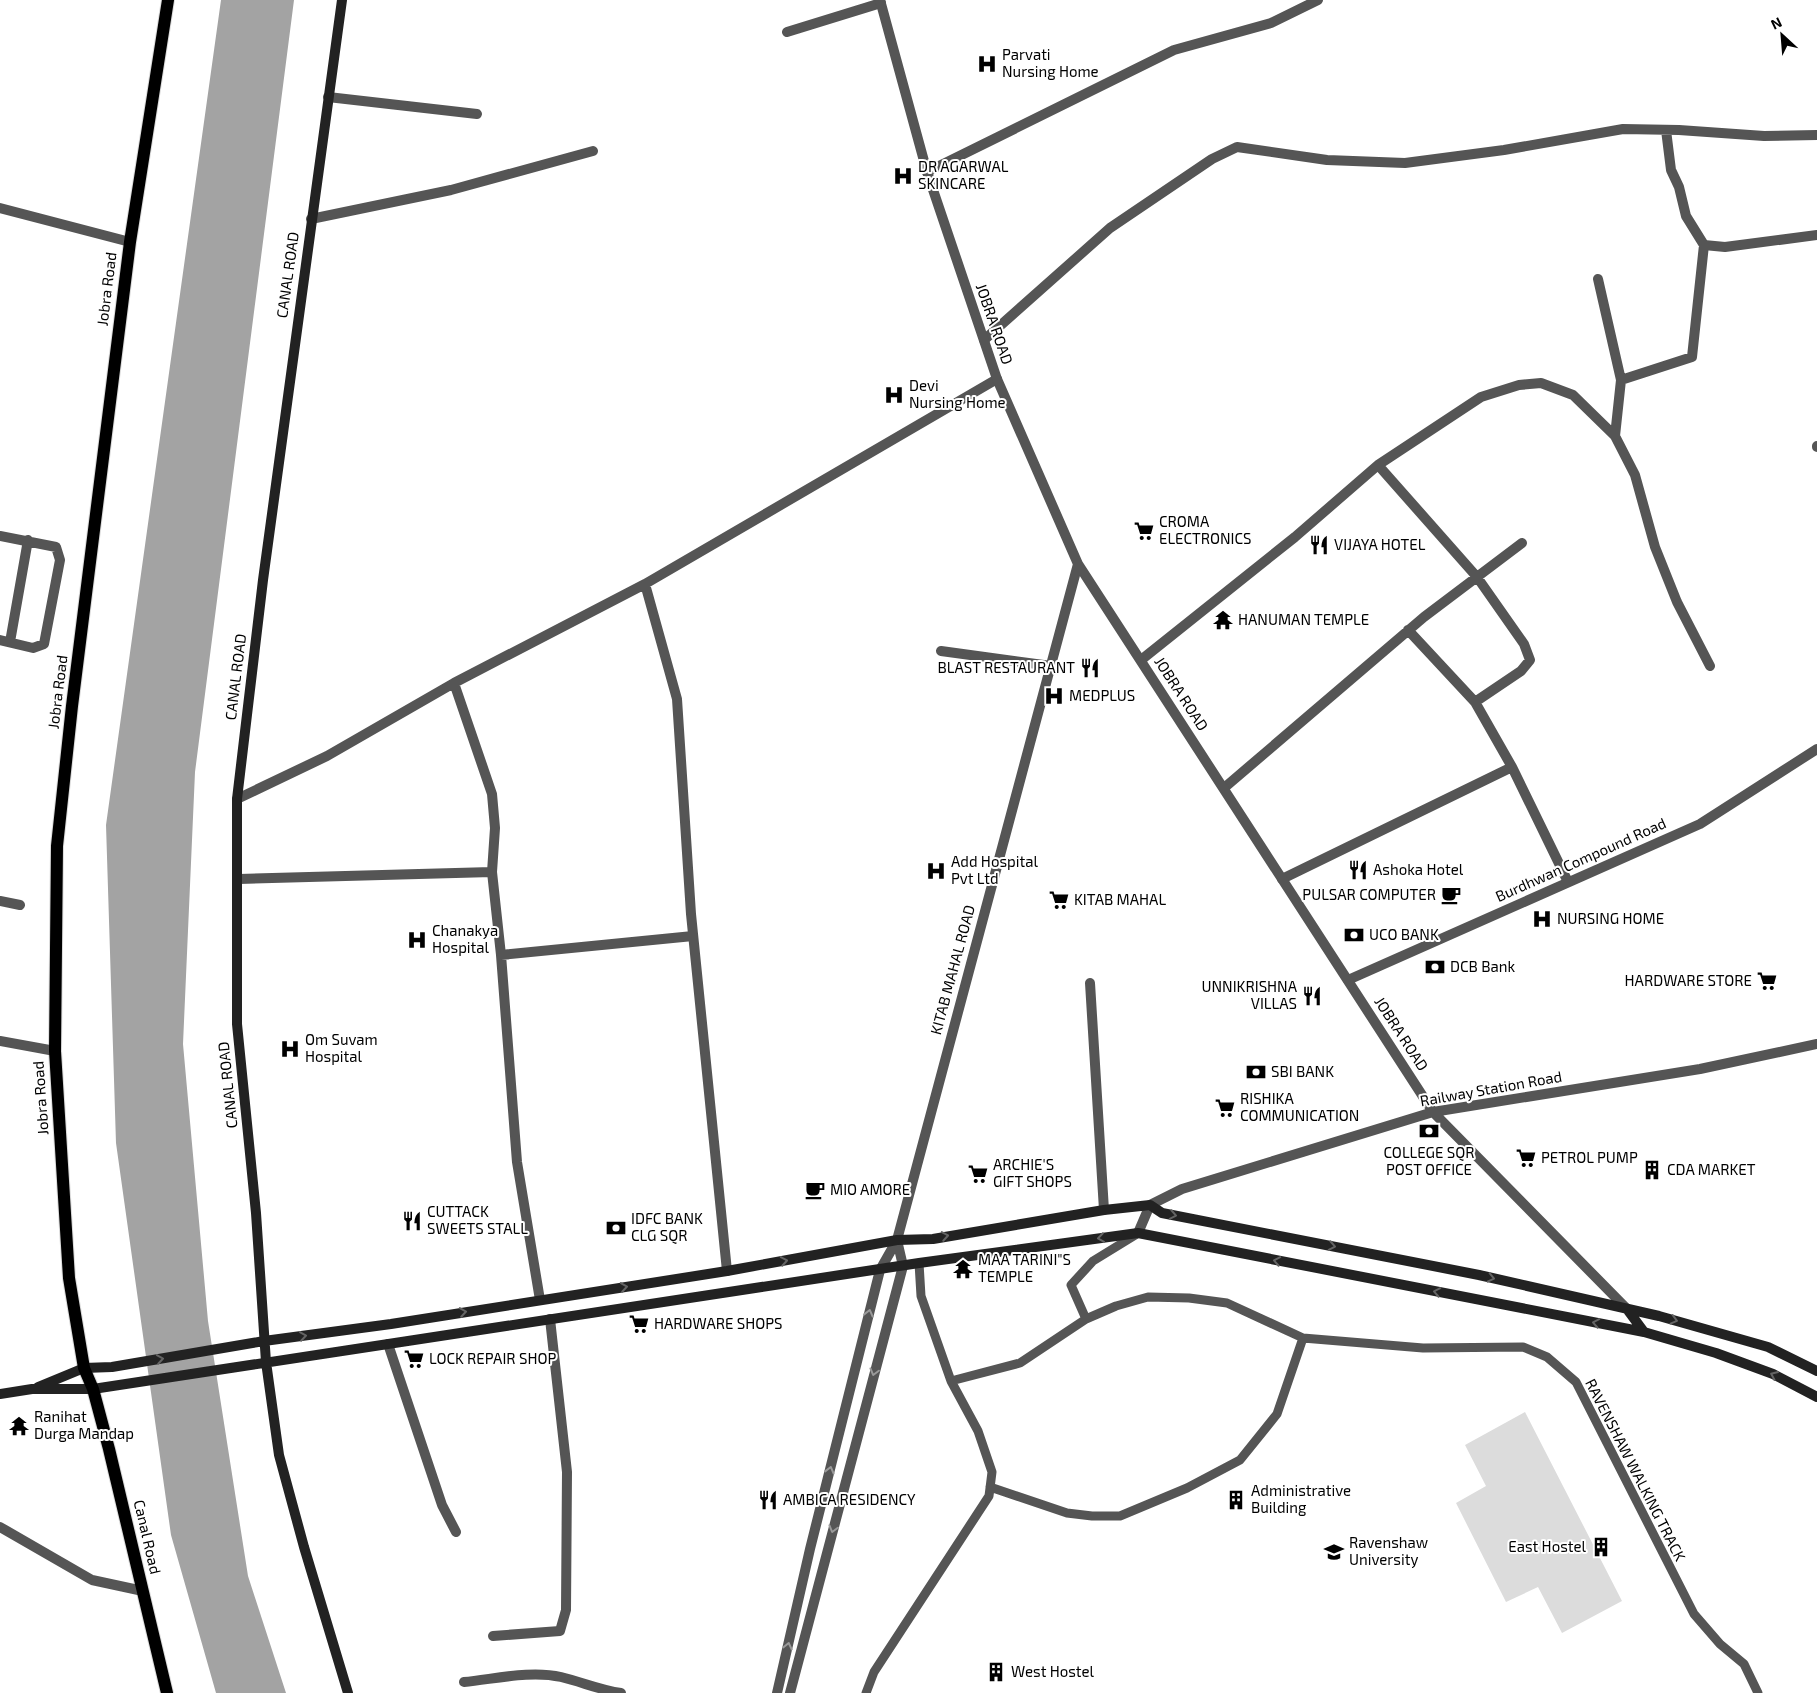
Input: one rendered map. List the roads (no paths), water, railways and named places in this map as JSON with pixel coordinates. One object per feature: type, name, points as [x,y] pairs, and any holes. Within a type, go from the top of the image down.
[{"type":"main road","name":"Jobra Road","points":[[93,1389],[84,1368],[69,1278],[54,1051],[57,846],[73,696],[130,242],[168,0]]},
{"type":"main road","name":"CANAL ROAD","points":[[342,0],[263,580],[237,799],[239,879],[237,1024],[256,1213],[259,1342],[266,1362],[279,1455],[304,1547],[348,1693]]},
{"type":"main road","points":[[32,1389],[84,1368],[112,1367],[259,1342],[727,1271],[897,1240],[933,1238],[1104,1210],[1150,1205],[1162,1213],[1478,1275],[1627,1308],[1768,1347],[1817,1371]]},
{"type":"main road","points":[[0,1394],[32,1389],[93,1389],[115,1386],[919,1263],[1138,1233],[1644,1332],[1716,1353],[1773,1374],[1817,1397]]},
{"type":"main road","points":[[1627,1308],[1644,1332]]},
{"type":"main road","name":"Canal Road","points":[[93,1389],[167,1693]]},
{"type":"street","points":[[926,172],[1174,50],[1271,23],[1318,0]]},
{"type":"street","points":[[787,32],[880,2]]},
{"type":"street","name":"JOBRA ROAD","points":[[880,2],[926,172],[997,379],[1078,564],[1433,1112],[1627,1308]]},
{"type":"street","points":[[328,97],[478,114]]},
{"type":"street","points":[[984,340],[1110,228],[1212,159],[1237,147],[1327,160],[1405,162],[1504,150],[1623,129],[1764,136],[1817,136]]},
{"type":"street","points":[[1621,380],[1692,357],[1704,245],[1686,216],[1679,187],[1671,170],[1666,130]]},
{"type":"street","points":[[311,219],[451,190],[593,151]]},
{"type":"street","points":[[0,208],[130,242]]},
{"type":"street","points":[[1704,245],[1725,248],[1817,234]]},
{"type":"street","points":[[1598,279],[1621,380],[1615,436]]},
{"type":"street","points":[[237,799],[327,756],[454,683],[645,584],[997,379]]},
{"type":"street","points":[[1140,660],[1295,537],[1378,465],[1480,397],[1519,385],[1541,383],[1573,395],[1615,436],[1635,475],[1655,547],[1677,602],[1710,666]]},
{"type":"street","points":[[1378,465],[1477,577],[1524,644],[1530,660],[1520,671],[1475,702]]},
{"type":"street","points":[[0,536],[28,540],[56,547],[60,560],[44,644],[33,648],[5,641],[28,540]]},
{"type":"street","points":[[1224,788],[1408,630],[1522,543]]},
{"type":"street","name":"KITAB MAHAL ROAD","points":[[897,1240],[1078,564]]},
{"type":"street","points":[[645,584],[677,699],[693,936],[727,1271]]},
{"type":"street","points":[[1408,630],[1475,702],[1512,767],[1568,882]]},
{"type":"street","points":[[940,650],[1051,666]]},
{"type":"street","points":[[454,683],[492,794],[495,828],[492,872],[501,955],[517,1162],[540,1300]]},
{"type":"street","name":"Burdhwan Compound Road","points":[[1348,980],[1700,824],[1817,749]]},
{"type":"street","points":[[1282,879],[1512,767]]},
{"type":"street","points":[[239,879],[492,872]]},
{"type":"street","points":[[0,901],[20,905]]},
{"type":"street","points":[[501,955],[693,936]]},
{"type":"street","points":[[1090,983],[1104,1210]]},
{"type":"street","points":[[0,1041],[54,1051]]},
{"type":"street","name":"Railway Station Road","points":[[1150,1205],[1182,1189],[1433,1112],[1700,1069],[1817,1044]]},
{"type":"street","points":[[1138,1233],[1150,1205]]},
{"type":"street","points":[[790,1693],[903,1266],[897,1240]]},
{"type":"street","points":[[777,1693],[810,1549],[880,1270],[897,1240]]},
{"type":"street","points":[[493,1636],[560,1631],[566,1610],[566,1472],[550,1320]]},
{"type":"street","points":[[388,1344],[442,1505],[456,1532]]},
{"type":"street","points":[[0,1528],[92,1580],[142,1591]]},
{"type":"street","points":[[464,1682],[540,1675],[561,1677],[603,1690],[621,1693]]},
{"type":"lane","points":[[1086,1319],[1070,1285],[1093,1261],[1138,1233]]},
{"type":"lane","points":[[866,1693],[874,1672],[989,1496],[992,1472],[978,1431],[951,1382],[921,1296],[919,1263]]},
{"type":"lane","name":"RAVENSHAW WALKING TRACK","points":[[951,1382],[1020,1363],[1086,1319],[1116,1306],[1148,1297],[1189,1298],[1226,1303],[1303,1338],[1423,1348],[1523,1347],[1547,1357],[1576,1382],[1694,1614],[1720,1644],[1744,1664],[1758,1693]]},
{"type":"lane","points":[[990,1487],[1066,1513],[1092,1516],[1120,1516],[1188,1488],[1240,1460],[1277,1414],[1303,1338]]},
{"type":"place","name":"Parvati Nursing Home","points":[[987,64]]},
{"type":"place","name":"DR AGARWAL SKINCARE","points":[[903,176]]},
{"type":"place","name":"Devi Nursing Home","points":[[894,395]]},
{"type":"place","name":"CROMA ELECTRONICS","points":[[1144,531]]},
{"type":"place","name":"VIJAYA HOTEL","points":[[1319,545]]},
{"type":"place","name":"HANUMAN TEMPLE","points":[[1223,620]]},
{"type":"place","name":"BLAST RESTAURANT","points":[[1090,668]]},
{"type":"place","name":"MEDPLUS","points":[[1054,696]]},
{"type":"place","name":"Ashoka Hotel","points":[[1358,870]]},
{"type":"place","name":"Add Hospital Pvt Ltd","points":[[936,871]]},
{"type":"place","name":"PULSAR COMPUTER","points":[[1451,895]]},
{"type":"place","name":"KITAB MAHAL","points":[[1059,900]]},
{"type":"place","name":"NURSING HOME","points":[[1542,919]]},
{"type":"place","name":"UCO BANK","points":[[1354,935]]},
{"type":"place","name":"Chanakya Hospital","points":[[417,940]]},
{"type":"place","name":"DCB Bank","points":[[1435,967]]},
{"type":"place","name":"HARDWARE STORE","points":[[1767,981]]},
{"type":"place","name":"UNNIKRISHNA VILLAS","points":[[1312,996]]},
{"type":"place","name":"Om Suvam Hospital","points":[[290,1049]]},
{"type":"place","name":"SBI BANK","points":[[1256,1072]]},
{"type":"place","name":"RISHIKA COMMUNICATION","points":[[1225,1108]]},
{"type":"place","name":"COLLEGE SQR POST OFFICE","points":[[1429,1131]]},
{"type":"place","name":"PETROL PUMP","points":[[1526,1158]]},
{"type":"place","name":"CDA MARKET","points":[[1652,1170]]},
{"type":"place","name":"ARCHIE'S GIFT SHOPS","points":[[978,1174]]},
{"type":"place","name":"MIO AMORE","points":[[815,1190]]},
{"type":"place","name":"CUTTACK SWEETS STALL","points":[[412,1221]]},
{"type":"place","name":"IDFC BANK CLG SQR","points":[[616,1228]]},
{"type":"place","name":"MAA TARINI\"S TEMPLE","points":[[963,1269]]},
{"type":"place","name":"HARDWARE SHOPS","points":[[639,1324]]},
{"type":"place","name":"LOCK REPAIR SHOP","points":[[414,1359]]},
{"type":"place","name":"Ranihat Durga Mandap","points":[[19,1426]]},
{"type":"place","name":"AMBICA RESIDENCY","points":[[768,1500]]},
{"type":"place","name":"Administrative Building","points":[[1236,1500]]},
{"type":"place","name":"East Hostel","points":[[1601,1547]]},
{"type":"place","name":"Ravenshaw University","points":[[1334,1552]]},
{"type":"place","name":"West Hostel","points":[[996,1672]]}]
